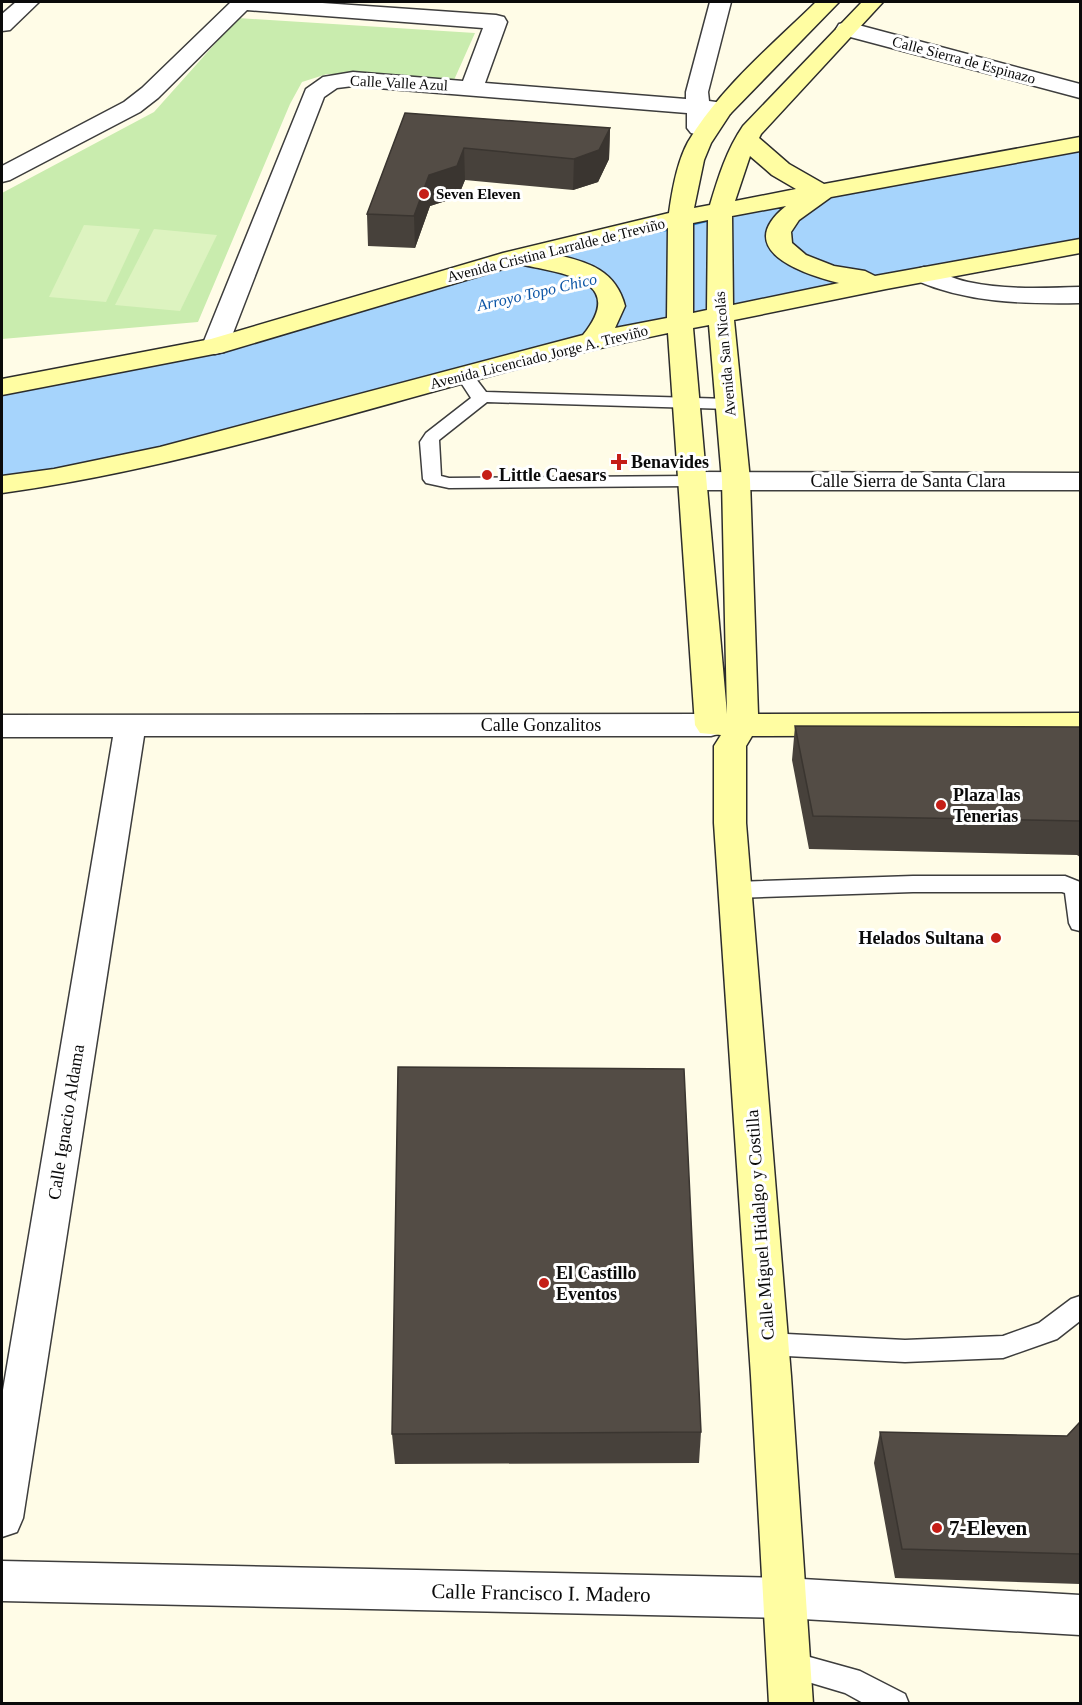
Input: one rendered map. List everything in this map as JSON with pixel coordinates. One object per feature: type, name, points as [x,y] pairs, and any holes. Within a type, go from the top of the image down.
[{"type":"street","points":[[2,25],[28,2]]},
{"type":"street","points":[[2,175],[132,108],[242,2],[496,22],[472,87]]},
{"type":"street","points":[[699,143],[697,93],[721,2]]},
{"type":"street","points":[[728,732],[691,481],[680,311],[680,223],[690,166],[699,143],[722,110],[828,2]]},
{"type":"street","name":"Avenida San Nicolás","points":[[728,732],[735,480],[730,404],[719,306],[719,218],[730,176],[746,138],[873,2]]},
{"type":"street","name":"Calle Sierra de Espinazo","points":[[847,29],[1080,91]]},
{"type":"street","name":"Calle Valle Azul","points":[[214,346],[314,94],[331,82],[353,79],[472,87],[722,110]]},
{"type":"street","points":[[746,138],[761,156],[777,169],[818,196],[782,225],[778,233],[779,243],[789,256],[804,264],[856,279],[886,281]]},
{"type":"street","name":"Avenida Cristina Larralde de Treviño","points":[[2,387],[214,346],[512,258],[1080,144]]},
{"type":"street","name":"Avenida Licenciado Jorge A. Treviño","points":[[2,484],[54,477],[162,455],[464,375],[680,311],[924,275],[1080,246]]},
{"type":"street","points":[[512,258],[540,259],[589,272],[604,282],[613,303],[598,334]]},
{"type":"street","points":[[924,275],[951,287],[980,293],[1080,295]]},
{"type":"street","name":"Calle Sierra de Santa Clara","points":[[691,481],[1080,483]]},
{"type":"street","name":"Calle Gonzalitos","points":[[2,726],[728,732],[1080,724]]},
{"type":"street","name":"Calle Ignacio Aldama","points":[[2,1518],[130,726]]},
{"type":"street","name":"Calle Miguel Hidalgo y Costilla","points":[[728,732],[730,823],[785,1598],[789,1684]]},
{"type":"street","name":"Calle Francisco I. Madero","points":[[2,1581],[785,1598],[1080,1615]]},
{"type":"lane","points":[[464,375],[477,394],[483,397],[730,404]]},
{"type":"lane","points":[[483,397],[432,437],[429,442],[432,479],[449,483],[691,481]]},
{"type":"lane","points":[[736,890],[913,884],[1065,884],[1075,891],[1080,923]]},
{"type":"lane","points":[[767,1344],[905,1351],[1003,1347],[1048,1331],[1080,1307]]},
{"type":"lane","points":[[789,1684],[850,1681],[895,1704]]},
{"type":"green space","points":[[238,18],[475,33],[454,80],[327,74],[302,82],[290,104],[198,322],[2,339],[2,193],[154,112]]},
{"type":"green space","points":[[84,225],[140,229],[106,302],[49,297]]},
{"type":"green space","points":[[154,229],[217,235],[180,311],[115,305]]},
{"type":"water","name":"Arroyo Topo Chico","points":[[1080,144],[1080,246],[720,314],[54,477],[2,484],[2,387],[215,346],[512,258],[680,228],[830,191]]},
{"type":"building","points":[[405,113],[610,128],[599,150],[574,159],[464,148],[457,166],[429,175],[414,216],[367,214]]},
{"type":"building","name":"Plaza las Tenerias","points":[[795,726],[1080,727],[1080,821],[813,816]]},
{"type":"building","name":"El Castillo Eventos","points":[[398,1067],[684,1069],[701,1432],[392,1434]]},
{"type":"building","points":[[1080,1422],[1080,1554],[902,1549],[880,1432],[1067,1436]]},
{"type":"place","name":"Seven Eleven","points":[[424,194]]},
{"type":"place","name":"Benavides","points":[[619,462]]},
{"type":"place","name":"Little Caesars","points":[[487,475]]},
{"type":"place","name":"Plaza las Tenerias","points":[[941,805]]},
{"type":"place","name":"Helados Sultana","points":[[996,938]]},
{"type":"place","name":"El Castillo Eventos","points":[[544,1283]]},
{"type":"place","name":"7-Eleven","points":[[937,1528]]}]
